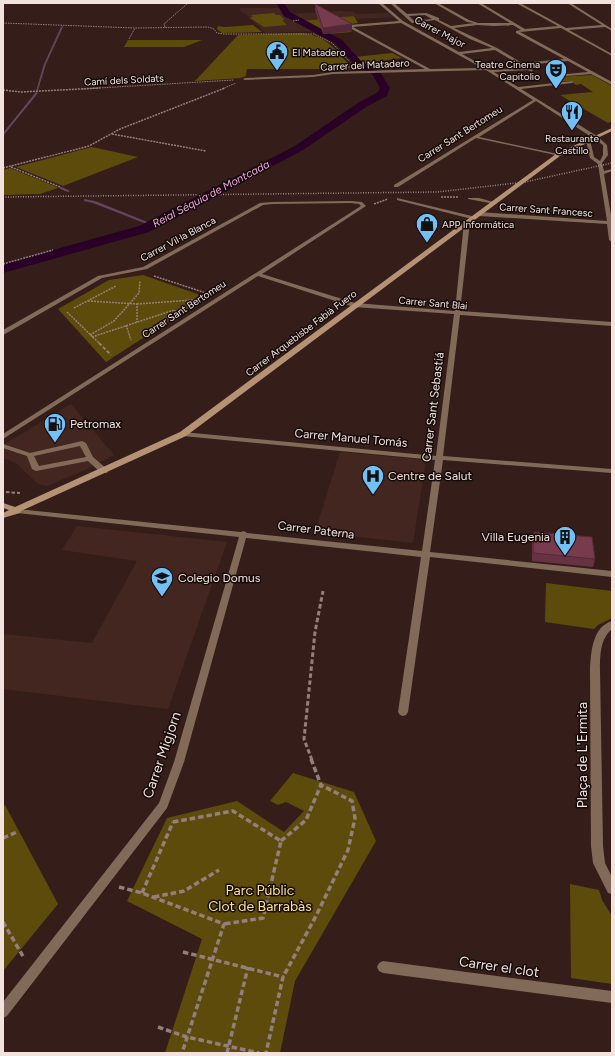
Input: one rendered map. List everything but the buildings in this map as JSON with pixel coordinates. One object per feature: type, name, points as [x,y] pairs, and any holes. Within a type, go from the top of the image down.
[{"type":"street","name":"Carrer Major","points":[[380,3],[402,22],[438,43],[460,53],[595,137]]},
{"type":"street","points":[[392,3],[414,22],[438,20]]},
{"type":"street","points":[[436,3],[468,21],[477,24]]},
{"type":"street","points":[[479,3],[524,30]]},
{"type":"street","points":[[519,3],[612,55]]},
{"type":"street","points":[[540,3],[563,3]]},
{"type":"street","points":[[569,3],[612,30]]},
{"type":"street","points":[[406,15],[426,14],[523,64],[568,60]]},
{"type":"street","points":[[443,23],[468,21]]},
{"type":"street","points":[[402,22],[349,26],[430,70]]},
{"type":"street","points":[[451,27],[477,24],[512,24]]},
{"type":"street","points":[[605,26],[524,30],[517,32],[612,84]]},
{"type":"street","points":[[460,53],[496,49]]},
{"type":"street","name":"Carrer del Matadero","points":[[246,79],[363,72],[530,70],[523,64]]},
{"type":"street","points":[[556,76],[592,73]]},
{"type":"street","points":[[516,88],[572,82]]},
{"type":"street","name":"Carrer Sant Bertomeu","points":[[396,186],[535,100]]},
{"type":"street","name":"Carrer Arquebisbe Fabià Fuero","points":[[3,516],[17,511],[183,434],[354,305],[495,203],[558,155],[612,129]]},
{"type":"street","points":[[475,137],[558,155]]},
{"type":"street","points":[[595,137],[605,145],[606,156],[604,161],[600,163]]},
{"type":"street","points":[[588,140],[592,158],[600,163],[612,240]]},
{"type":"street","points":[[602,173],[612,170]]},
{"type":"street","name":"Carrer Sant Francesc","points":[[399,199],[473,218],[610,223]]},
{"type":"street","points":[[470,199],[478,199],[495,203]]},
{"type":"street","name":"Carrer Sant Bertomeu","points":[[3,437],[364,206],[360,203],[351,202]]},
{"type":"street","name":"Carrer Vil·la Blanca","points":[[3,333],[100,277],[144,268],[266,203],[351,202]]},
{"type":"street","name":"Carrer Sant Sebastiá","points":[[403,712],[426,555],[457,314],[473,218]]},
{"type":"street","name":"Carrer Sant Blai","points":[[257,274],[354,305],[457,314],[612,324]]},
{"type":"street","name":"Carrer Manuel Tomás","points":[[183,434],[439,458],[612,471]]},
{"type":"street","points":[[3,446],[30,455],[82,443],[90,458],[104,471]]},
{"type":"street","points":[[30,455],[36,469],[90,458]]},
{"type":"street","points":[[3,505],[17,511]]},
{"type":"street","name":"Carrer Paterna","points":[[17,511],[612,574]]},
{"type":"street","name":"Carrer Migjorn","points":[[3,1012],[163,805],[179,762],[240,543],[244,534]]},
{"type":"street","name":"Plaça de L'Ermita","points":[[612,624],[602,633],[597,646],[595,670],[598,863],[612,889]]},
{"type":"street","name":"Carrer el clot","points":[[383,967],[612,997]]},
{"type":"path","points":[[164,27],[164,24],[188,3]]},
{"type":"path","points":[[292,21],[299,20]]},
{"type":"path","points":[[3,23],[135,28],[208,27],[214,29],[217,33],[224,34],[314,34],[332,42],[341,51],[346,60],[363,72]]},
{"type":"path","points":[[129,39],[135,28]]},
{"type":"path","points":[[3,168],[89,146],[111,134],[246,79]]},
{"type":"path","name":"Camí dels Soldats","points":[[3,90],[21,92],[246,79]]},
{"type":"path","points":[[111,134],[206,151]]},
{"type":"path","points":[[11,166],[60,187]]},
{"type":"path","points":[[436,197],[458,196]]},
{"type":"path","points":[[371,204],[385,199],[399,199]]},
{"type":"path","points":[[3,264],[53,250]]},
{"type":"path","points":[[91,336],[114,321],[140,293],[140,274]]},
{"type":"path","points":[[150,275],[212,295]]},
{"type":"path","points":[[112,355],[67,312],[120,284]]},
{"type":"path","points":[[88,301],[130,304],[161,304],[197,299]]},
{"type":"path","points":[[137,304],[137,322]]},
{"type":"path","points":[[91,336],[174,310]]},
{"type":"path","points":[[126,325],[132,343]]},
{"type":"path","points":[[266,1053],[283,977],[316,916],[348,850],[355,818],[352,801],[321,785],[304,739],[315,632],[323,591]]},
{"type":"path","points":[[103,882],[142,893],[224,924],[263,918],[282,841],[306,820],[321,785]]},
{"type":"path","points":[[163,805],[173,822]]},
{"type":"path","points":[[173,822],[233,811],[282,841]]},
{"type":"path","points":[[142,893],[173,822]]},
{"type":"path","points":[[3,838],[17,832]]},
{"type":"path","points":[[154,898],[184,891],[219,870]]},
{"type":"path","points":[[3,922],[33,974]]},
{"type":"path","points":[[182,1053],[224,924]]},
{"type":"path","points":[[183,952],[212,960],[248,967],[283,977]]},
{"type":"path","points":[[227,1053],[248,967]]},
{"type":"path","points":[[158,1027],[187,1037],[259,1053]]},
{"type":"shaded area","points":[[239,8],[281,8],[283,15],[312,31],[266,33],[244,13],[242,13]]},
{"type":"shaded area","points":[[340,11],[354,12],[356,14],[388,13],[393,17],[357,19],[355,16],[301,21],[292,14]]},
{"type":"shaded area","name":"Petromax","points":[[71,404],[114,455],[87,469],[47,486],[38,484],[16,463],[3,458],[3,445]]},
{"type":"shaded area","name":"Centre de Salut","points":[[340,452],[426,460],[413,543],[315,532]]},
{"type":"shaded area","name":"Colegio Domus","points":[[77,526],[227,542],[168,709],[3,689],[3,634],[92,643],[137,561],[62,550]]},
{"type":"green space","points":[[274,13],[276,15],[280,15],[285,20],[282,20],[287,25],[264,27],[250,18],[253,17],[251,15]]},
{"type":"green space","points":[[354,16],[358,23],[341,25],[352,32],[327,34],[301,21]]},
{"type":"green space","points":[[253,25],[262,32],[222,33],[217,29],[218,26]]},
{"type":"green space","points":[[301,33],[319,37],[326,41],[354,68],[247,69],[246,76],[241,78],[195,81],[238,35]]},
{"type":"green space","points":[[128,40],[202,40],[184,47],[124,47]]},
{"type":"green space","points":[[392,53],[402,58],[360,64],[355,57]]},
{"type":"green space","points":[[592,75],[612,86],[612,121],[608,123],[560,95],[593,92],[581,84],[576,85],[570,81],[559,82],[557,77]]},
{"type":"green space","points":[[92,147],[138,157],[63,186],[16,167]]},
{"type":"green space","points":[[10,168],[58,188],[40,194],[3,195],[3,170]]},
{"type":"green space","points":[[143,275],[206,297],[106,362],[58,309],[109,280]]},
{"type":"green space","points":[[546,583],[612,591],[612,618],[598,625],[594,629],[545,622]]},
{"type":"green space","name":"Parc Públic Clot de Barrabàs","points":[[293,773],[354,792],[376,841],[295,981],[280,1053],[165,1053],[202,939],[127,901],[167,818],[237,801],[284,832],[304,811],[286,802],[278,805],[270,801]]},
{"type":"green space","points":[[5,805],[58,904],[3,971],[3,806]]},
{"type":"green space","points":[[570,884],[599,890],[602,900],[612,916],[612,984],[571,978]]},
{"type":"waterway","name":"Reial Séquia de Montcada","points":[[280,3],[287,14],[339,42],[359,64],[374,71]]},
{"type":"waterway","points":[[37,90],[45,64],[62,27]]},
{"type":"waterway","name":"Reial Séquia de Montcada","points":[[3,269],[144,229],[299,148],[362,105],[383,94],[385,88],[377,74]]},
{"type":"waterway","points":[[3,135],[37,93]]},
{"type":"waterway","points":[[61,188],[68,191]]},
{"type":"waterway","points":[[85,200],[94,202],[153,225]]},
{"type":"railway","points":[[3,197],[437,192],[525,182],[612,163]]},
{"type":"place","name":"El Matadero","points":[[277,72]]},
{"type":"place","name":"Teatre Cinema Capitolio","points":[[556,90]]},
{"type":"place","name":"Restaurante Castillo","points":[[572,132]]},
{"type":"place","name":"APP Informática","points":[[427,244]]},
{"type":"place","name":"Petromax","points":[[55,444]]},
{"type":"place","name":"Centre de Salut","points":[[373,496]]},
{"type":"place","name":"Villa Eugenia","points":[[565,556]]},
{"type":"place","name":"Colegio Domus","points":[[162,598]]}]
